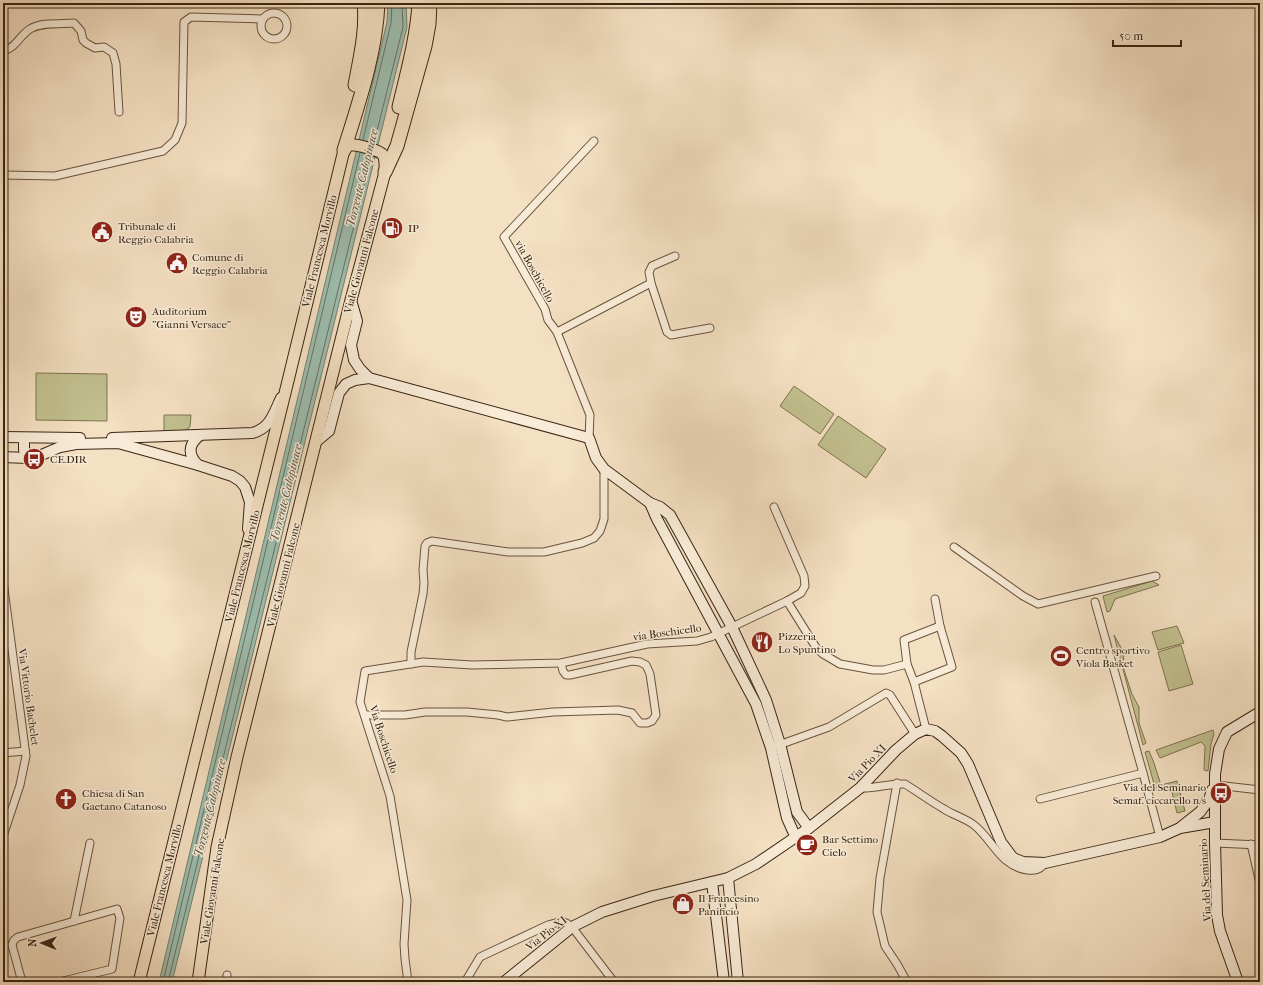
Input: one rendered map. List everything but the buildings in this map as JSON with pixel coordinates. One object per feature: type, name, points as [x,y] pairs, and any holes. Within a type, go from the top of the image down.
[{"type":"highway","points":[[349,147],[365,21],[364,3]]},
{"type":"highway","points":[[349,147],[372,50],[378,3]]},
{"type":"highway","points":[[385,172],[390,144],[414,45],[418,23],[419,3]]},
{"type":"highway","points":[[385,172],[397,146],[425,46],[429,24],[430,3]]},
{"type":"main road","points":[[349,147],[379,152],[384,157],[385,172]]},
{"type":"main road","name":"Viale Francesca Morvillo","points":[[139,982],[287,385],[349,147]]},
{"type":"main road","name":"Viale Giovanni Falcone","points":[[198,982],[219,839],[237,756],[317,441],[351,300],[385,172]]},
{"type":"street","points":[[3,175],[55,176],[163,151],[175,140],[182,123],[184,22],[191,17],[262,19]]},
{"type":"street","points":[[3,51],[14,46],[30,29],[41,25],[74,23],[81,31],[83,40],[86,43],[95,48],[104,48],[113,53],[116,64],[119,112]]},
{"type":"street","name":"via Boschicello","points":[[589,438],[590,415],[557,332],[548,320],[545,310],[504,237],[594,141]]},
{"type":"street","points":[[675,256],[652,266],[649,272],[651,284],[667,332],[671,335],[710,328]]},
{"type":"street","points":[[557,332],[651,284]]},
{"type":"street","points":[[351,300],[357,321],[350,345],[354,360],[369,378]]},
{"type":"street","points":[[317,441],[330,431],[339,393],[346,384],[355,380],[369,378],[589,438],[596,458],[604,469],[650,503],[660,507],[670,515],[732,627],[766,700],[787,818],[796,838]]},
{"type":"street","points":[[3,437],[110,438],[199,436],[258,432],[268,423],[287,385]]},
{"type":"street","points":[[198,465],[191,455],[191,449],[195,440],[199,436]]},
{"type":"street","points":[[24,438],[24,450],[27,458]]},
{"type":"street","points":[[46,438],[46,454]]},
{"type":"street","points":[[3,458],[27,458],[39,456],[60,447],[76,444],[118,443],[232,476],[240,481],[245,487],[250,502],[246,551]]},
{"type":"street","points":[[411,664],[411,652],[424,594],[423,570],[425,546],[427,543],[432,541],[508,552],[544,552],[561,549],[594,538],[600,531],[604,519],[604,469]]},
{"type":"street","points":[[650,503],[657,519],[756,704],[775,746],[797,812],[809,828]]},
{"type":"street","name":"via Boschicello","points":[[411,664],[423,662],[472,665],[561,663],[647,644],[697,641],[710,637],[787,602],[800,593],[805,586],[805,581],[774,507]]},
{"type":"street","points":[[954,547],[1023,596],[1038,604],[1156,576]]},
{"type":"street","name":"Via Vittorio Bachelet","points":[[3,581],[26,756],[20,785],[3,836]]},
{"type":"street","points":[[914,682],[952,667],[940,626],[935,599]]},
{"type":"street","points":[[787,602],[817,649],[840,664],[873,670],[884,670],[907,664]]},
{"type":"street","points":[[1095,602],[1160,837]]},
{"type":"street","points":[[940,626],[904,640],[907,664],[914,682],[926,729],[934,731],[942,736],[961,752],[968,764],[1001,842],[1013,858],[1023,862],[1045,863],[1160,837],[1180,828],[1200,812],[1209,800],[1219,749],[1227,732],[1260,712]]},
{"type":"street","points":[[365,714],[404,715],[425,712],[467,712],[507,717],[553,712],[618,710],[632,713],[640,723],[652,722],[656,715],[650,674],[646,665],[640,662],[632,661],[570,675],[563,671],[561,663]]},
{"type":"street","name":"Via Boschicello","points":[[408,982],[404,944],[407,900],[390,796],[360,702],[365,671],[411,664]]},
{"type":"street","points":[[775,746],[830,727],[886,694],[890,695],[915,734]]},
{"type":"street","name":"Via Pio XI","points":[[504,982],[572,927],[609,910],[653,896],[728,878],[756,864],[796,838],[860,788],[896,750],[915,734],[926,729]]},
{"type":"street","points":[[3,753],[25,751]]},
{"type":"street","points":[[1040,799],[1143,773]]},
{"type":"street","name":"Via del Seminario","points":[[1215,774],[1217,915],[1220,931],[1238,982]]},
{"type":"street","points":[[860,788],[866,789],[897,783],[905,784],[944,810],[972,824],[988,839],[1000,856],[1010,864],[1020,869],[1033,871],[1040,869],[1045,863]]},
{"type":"street","points":[[897,783],[880,878],[877,912],[885,946],[907,982]]},
{"type":"street","points":[[1216,785],[1260,790]]},
{"type":"street","points":[[1180,828],[1215,822]]},
{"type":"street","points":[[74,921],[90,843]]},
{"type":"street","points":[[1215,843],[1260,845]]},
{"type":"street","points":[[1251,844],[1260,884]]},
{"type":"street","points":[[728,878],[738,982]]},
{"type":"street","points":[[712,882],[724,982]]},
{"type":"street","points":[[22,982],[12,945],[14,940],[18,937],[116,909],[120,918],[112,969],[59,982]]},
{"type":"street","points":[[465,982],[480,957],[548,925],[559,922],[566,922],[572,927],[612,980],[604,982]]},
{"type":"shaded area","points":[[36,373],[107,374],[107,421],[36,420]]},
{"type":"shaded area","points":[[794,386],[834,414],[820,434],[780,406]]},
{"type":"shaded area","points":[[164,415],[191,415],[190,427],[183,432],[164,432]]},
{"type":"shaded area","points":[[838,416],[886,449],[866,478],[818,445]]},
{"type":"shaded area","points":[[1152,581],[1159,585],[1115,599],[1110,611],[1107,612],[1103,596]]},
{"type":"shaded area","points":[[1177,626],[1184,643],[1158,650],[1152,632]]},
{"type":"shaded area","points":[[1114,635],[1124,653],[1123,667],[1132,694],[1139,707],[1139,723],[1146,743],[1143,745]]},
{"type":"shaded area","points":[[1181,645],[1193,684],[1169,691],[1158,652]]},
{"type":"shaded area","points":[[1213,730],[1214,734],[1211,744],[1208,771],[1204,770],[1205,746],[1201,742],[1160,758],[1156,750]]},
{"type":"shaded area","points":[[1149,751],[1161,785],[1177,781],[1185,811],[1177,813],[1171,788],[1156,791],[1145,752]]},
{"type":"water","name":"Torrente Calopinace","points":[[388,3],[406,3],[407,27],[172,982],[159,982],[387,22]]},
{"type":"place","name":"IP","points":[[392,228]]},
{"type":"place","name":"Tribunale di Reggio Calabria","points":[[102,232]]},
{"type":"place","name":"Comune di Reggio Calabria","points":[[177,263]]},
{"type":"place","name":"Auditorium \"Gianni Versace\"","points":[[136,317]]},
{"type":"place","name":"CE.DIR","points":[[34,459]]},
{"type":"place","name":"Pizzeria Lo Spuntino","points":[[762,642]]},
{"type":"place","name":"Centro sportivo Viola Basket","points":[[1061,656]]},
{"type":"place","name":"Via del Seminario Semaf. ciccarello n/s","points":[[1221,793]]},
{"type":"place","name":"Chiesa di San Gaetano Catanoso","points":[[66,799]]},
{"type":"place","name":"Bar Settimo Cielo","points":[[807,845]]},
{"type":"place","name":"Il Francesino Panificio","points":[[683,904]]}]
